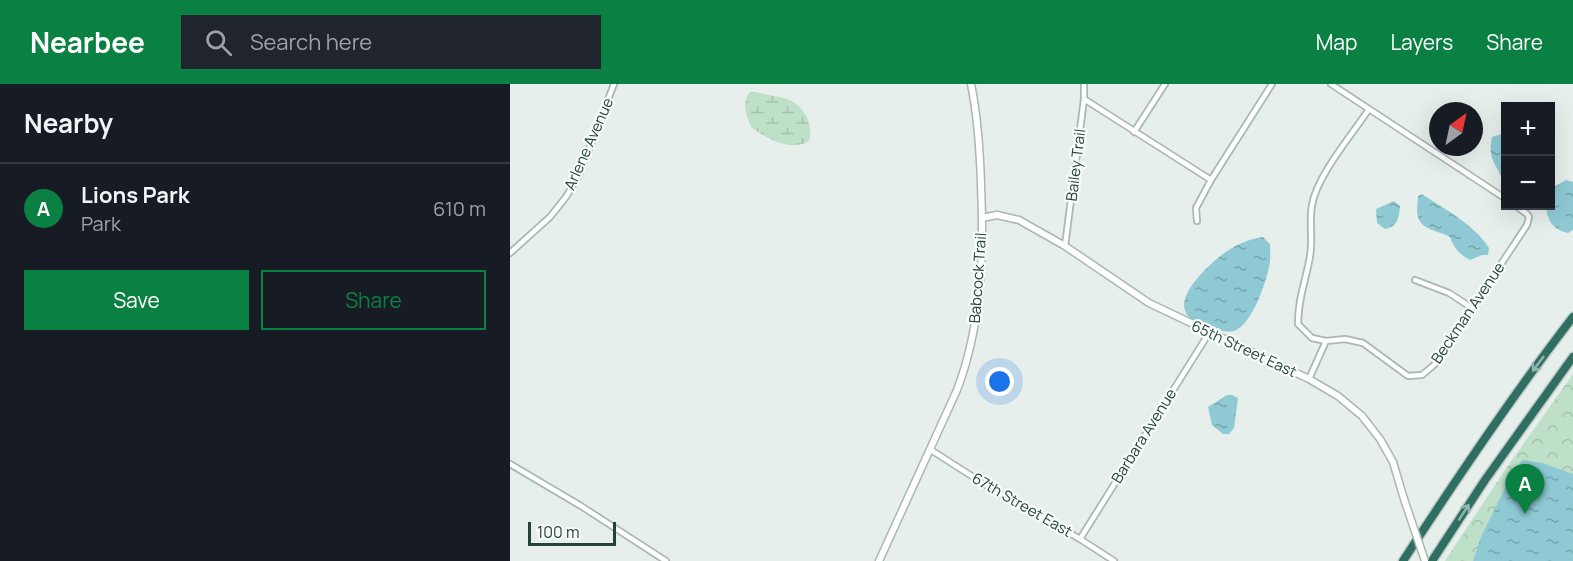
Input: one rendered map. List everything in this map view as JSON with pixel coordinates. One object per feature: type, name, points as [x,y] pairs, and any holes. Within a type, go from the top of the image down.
[{"type":"highway","points":[[1403,561],[1476,450],[1573,317]]},
{"type":"highway","points":[[1432,561],[1491,471],[1573,357]]},
{"type":"street","name":"Arlene Avenue","points":[[510,253],[550,218],[566,197],[579,175],[614,84]]},
{"type":"street","name":"Babcock Trail","points":[[879,561],[931,450],[965,369],[974,333],[980,296],[982,218],[978,116],[971,84]]},
{"type":"street","name":"Bailey Trail","points":[[1065,246],[1084,84]]},
{"type":"street","points":[[1134,132],[1165,84]]},
{"type":"street","points":[[1197,220],[1196,208],[1211,180],[1272,84]]},
{"type":"street","points":[[1331,84],[1501,195]]},
{"type":"street","points":[[1084,99],[1211,180]]},
{"type":"street","points":[[1309,380],[1326,341],[1312,338],[1298,324],[1298,305],[1310,255],[1311,206],[1319,183],[1369,109]]},
{"type":"street","name":"Beckman Avenue","points":[[1326,341],[1345,339],[1363,343],[1408,376],[1422,375],[1434,365],[1527,225],[1529,217],[1522,210]]},
{"type":"street","name":"65th Street East","points":[[982,218],[997,215],[1019,220],[1065,246],[1149,303],[1338,396],[1362,416],[1393,462],[1425,561]]},
{"type":"street","points":[[1415,280],[1449,293],[1472,308]]},
{"type":"street","name":"Barbara Avenue","points":[[1080,539],[1209,333]]},
{"type":"street","name":"67th Street East","points":[[931,450],[1114,561]]},
{"type":"street","points":[[510,464],[581,506],[666,561]]},
{"type":"green space","points":[[750,92],[787,99],[803,110],[809,122],[809,141],[787,145],[772,140],[752,128],[745,105]]},
{"type":"green space","points":[[1573,374],[1573,561],[1445,561],[1507,467]]},
{"type":"water","points":[[1501,134],[1501,176],[1492,158],[1492,137]]},
{"type":"water","points":[[1566,180],[1573,182],[1573,230],[1568,233],[1552,224],[1548,216],[1547,210],[1555,210],[1555,186]]},
{"type":"water","points":[[1422,194],[1476,232],[1489,248],[1488,255],[1470,260],[1457,250],[1450,237],[1423,225],[1417,212],[1418,196]]},
{"type":"water","points":[[1394,201],[1400,206],[1398,218],[1393,226],[1385,229],[1377,223],[1376,209]]},
{"type":"water","points":[[1263,237],[1270,244],[1267,274],[1253,311],[1242,326],[1230,332],[1190,318],[1185,311],[1184,303],[1199,276],[1226,252],[1247,241]]},
{"type":"water","points":[[1227,395],[1238,398],[1234,428],[1229,434],[1223,434],[1212,425],[1208,407]]},
{"type":"water","points":[[1523,460],[1542,463],[1573,474],[1573,561],[1473,561],[1481,537],[1505,488],[1505,479]]},
{"type":"place","name":"Lions Park","points":[[1525,514]]}]
